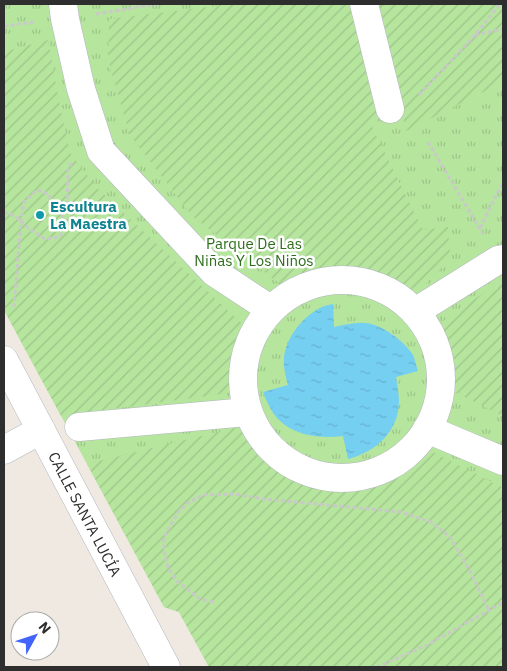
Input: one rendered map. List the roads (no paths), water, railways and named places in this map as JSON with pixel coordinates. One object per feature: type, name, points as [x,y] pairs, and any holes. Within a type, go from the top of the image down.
[{"type":"street","points":[[63,4],[81,89],[101,151],[214,272],[270,310]]},
{"type":"street","points":[[364,4],[390,109]]},
{"type":"street","points":[[415,312],[501,260]]},
{"type":"street","points":[[326,280],[348,280],[378,286],[398,297],[415,312],[429,331],[437,350],[441,385],[437,408],[427,429],[417,444],[404,457],[387,468],[368,475],[338,479],[314,475],[288,463],[266,444],[247,412],[242,390],[243,361],[253,333],[270,310],[286,296],[304,286],[326,280]]},
{"type":"street","name":"CALLE SANTA LUCÍA","points":[[4,360],[166,667]]},
{"type":"street","points":[[79,427],[247,412]]},
{"type":"street","points":[[427,429],[503,462]]},
{"type":"street","points":[[4,450],[41,430]]},
{"type":"water","points":[[333,304],[334,327],[361,323],[371,324],[384,329],[397,338],[411,352],[418,371],[396,377],[399,398],[398,412],[395,422],[384,439],[368,451],[348,459],[343,436],[309,435],[293,430],[276,417],[263,392],[288,385],[284,358],[291,336],[312,313],[322,307]]},
{"type":"place","name":"Escultura La Maestra","points":[[40,215]]},
{"type":"park label","name":"Parque De Las Niñas Y Los Niños","points":[[254,252]]}]
